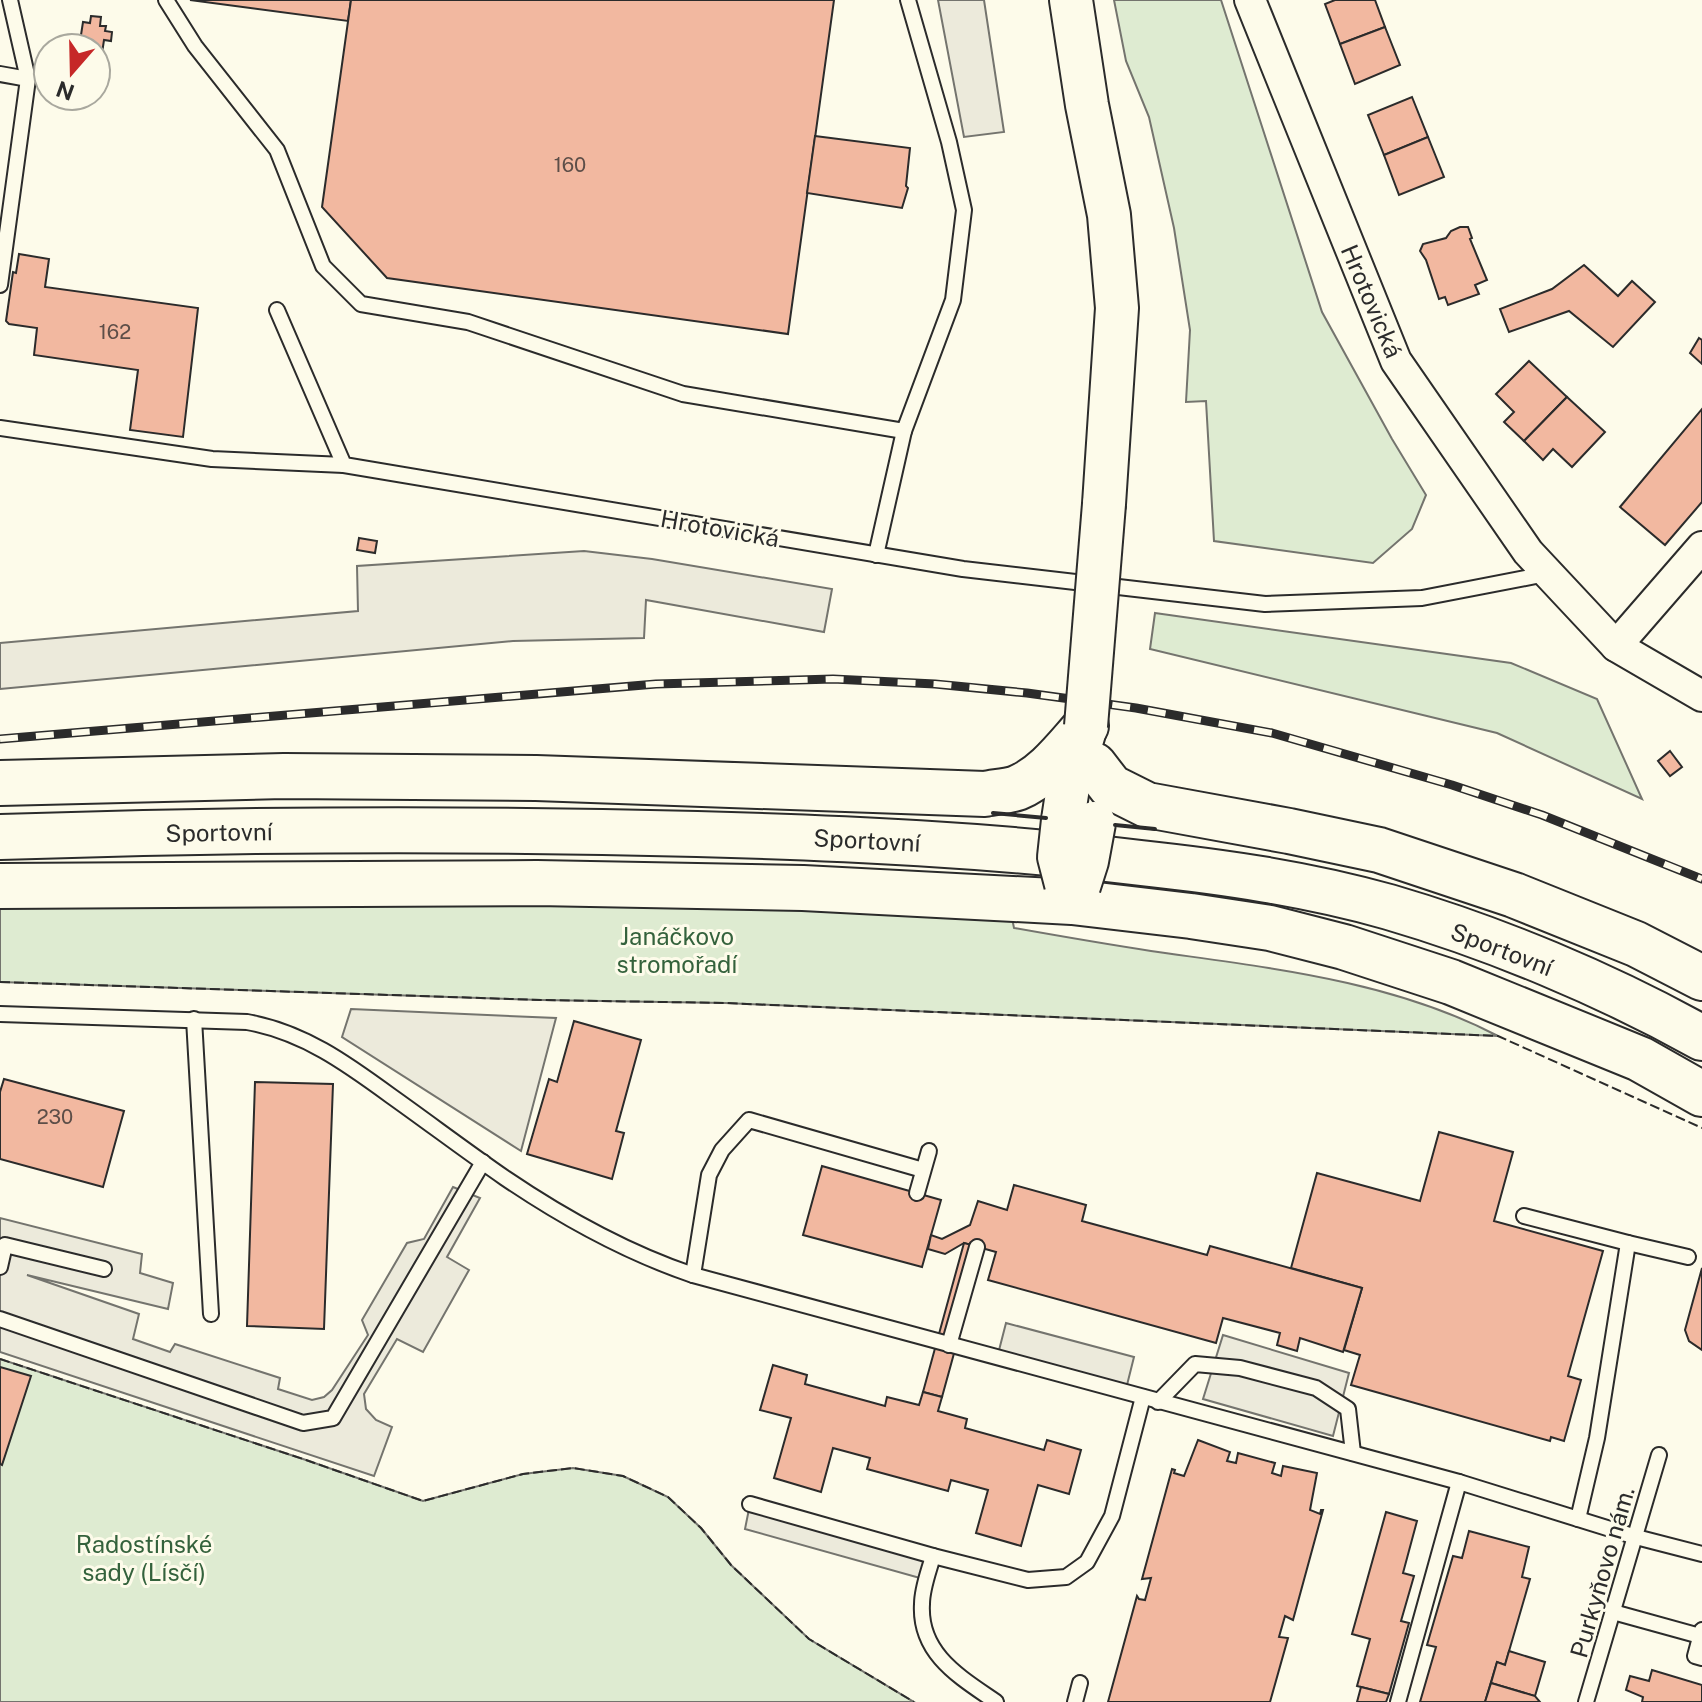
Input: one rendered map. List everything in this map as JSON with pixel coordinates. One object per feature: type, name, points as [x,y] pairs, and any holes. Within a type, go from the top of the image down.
[{"type":"main road","points":[[1071,0],[1087,105],[1109,215],[1117,308],[1090,746],[1068,787],[1087,861],[1072,891]]},
{"type":"main road","points":[[0,783],[284,776],[536,778],[985,794],[1017,788],[1053,763],[1090,746]]},
{"type":"main road","points":[[1090,746],[1111,787],[1147,805],[1379,850],[1514,895],[1636,944],[1702,978]]},
{"type":"main road","name":"Sportovní","points":[[0,837],[289,830],[537,830],[814,838],[1032,849],[1203,870],[1298,886],[1389,907],[1524,955],[1646,1007],[1702,1038]]},
{"type":"main road","points":[[0,886],[553,883],[1072,891],[1257,926],[1344,947],[1451,982],[1540,1017],[1640,1059],[1702,1094]]},
{"type":"street","name":"Hrotovická","points":[[1250,0],[1396,361],[1546,574],[1616,646],[1702,696]]},
{"type":"street","points":[[1616,646],[1702,547]]},
{"type":"lane","points":[[0,285],[28,79],[10,0]]},
{"type":"lane","points":[[166,0],[195,46],[277,150],[323,266],[361,304],[468,322],[683,394],[904,431]]},
{"type":"lane","points":[[876,555],[904,431],[953,300],[964,210],[949,142],[908,0]]},
{"type":"lane","points":[[0,74],[28,79]]},
{"type":"lane","points":[[277,310],[344,465]]},
{"type":"lane","name":"Hrotovická","points":[[0,428],[212,459],[344,465],[963,569],[1265,604],[1422,598],[1546,574]]},
{"type":"lane","points":[[0,1014],[194,1019],[270,1026],[308,1040],[355,1070],[483,1162],[578,1225],[652,1261],[693,1275],[1459,1482],[1636,1537],[1702,1554]]},
{"type":"lane","points":[[194,1019],[211,1314]]},
{"type":"lane","points":[[693,1275],[709,1175],[722,1150],[749,1120],[923,1170]]},
{"type":"lane","points":[[917,1193],[929,1151]]},
{"type":"lane","points":[[0,1319],[303,1423],[333,1418],[483,1162]]},
{"type":"lane","points":[[1524,1216],[1688,1257]]},
{"type":"lane","points":[[1578,1519],[1597,1438],[1628,1243]]},
{"type":"lane","points":[[0,1267],[5,1245],[104,1269]]},
{"type":"lane","points":[[949,1345],[977,1247]]},
{"type":"lane","points":[[750,1504],[1028,1580],[1066,1577],[1087,1562],[1112,1516],[1151,1400],[1195,1364],[1240,1368],[1316,1388],[1348,1409],[1353,1453]]},
{"type":"lane","name":"Purkyňovo nám.","points":[[1586,1702],[1659,1455]]},
{"type":"lane","points":[[1398,1702],[1459,1482]]},
{"type":"lane","points":[[933,1556],[922,1605],[926,1639],[948,1669],[996,1702]]},
{"type":"lane","points":[[1613,1612],[1701,1633],[1695,1656],[1702,1658]]},
{"type":"lane","points":[[1075,1702],[1080,1683]]},
{"type":"green space","points":[[1114,0],[1221,0],[1322,312],[1426,495],[1412,529],[1373,563],[1214,541],[1206,401],[1186,402],[1190,330],[1174,228],[1149,117],[1126,61]]},
{"type":"green space","points":[[1155,613],[1511,663],[1597,699],[1642,799],[1497,733],[1150,649]]},
{"type":"green space","name":"Janáčkovo stromořadí","points":[[660,896],[1012,918],[1014,928],[1284,971],[1372,989],[1415,1001],[1498,1036],[725,1003],[0,982],[0,898]]},
{"type":"green space","name":"Radostínské sady (Lísčí)","points":[[0,1359],[423,1501],[523,1474],[573,1468],[623,1476],[668,1497],[701,1528],[731,1565],[809,1639],[914,1702],[0,1702]]},
{"type":"shaded area","points":[[938,0],[984,0],[1004,132],[964,137]]},
{"type":"shaded area","points":[[584,551],[832,589],[824,632],[646,600],[644,638],[513,641],[0,689],[0,643],[358,611],[357,566]]},
{"type":"shaded area","points":[[351,1009],[556,1018],[521,1151],[342,1037]]},
{"type":"shaded area","points":[[453,1187],[480,1198],[447,1257],[469,1270],[423,1352],[397,1339],[364,1394],[366,1409],[376,1420],[392,1427],[374,1476],[0,1352],[0,1218],[142,1254],[140,1273],[173,1283],[168,1309],[27,1275],[139,1314],[133,1339],[170,1352],[175,1344],[280,1378],[278,1389],[312,1400],[324,1397],[332,1390],[368,1335],[362,1320],[407,1243],[424,1239]]},
{"type":"shaded area","points":[[1006,1323],[1134,1357],[1125,1393],[997,1358]]},
{"type":"shaded area","points":[[1223,1335],[1349,1373],[1333,1436],[1203,1399]]},
{"type":"shaded area","points":[[750,1504],[933,1556],[927,1580],[745,1529]]},
{"type":"building","points":[[190,0],[351,0],[348,21]]},
{"type":"building","points":[[351,0],[834,0],[788,334],[387,278],[322,207]]},
{"type":"building","points":[[1335,0],[1375,0],[1385,27],[1340,44],[1325,4]]},
{"type":"building","points":[[91,16],[101,17],[100,26],[106,26],[105,31],[112,32],[81,32],[83,22],[90,23]]},
{"type":"building","points":[[1385,27],[1400,65],[1355,84],[1340,44]]},
{"type":"building","points":[[1412,97],[1428,137],[1384,155],[1368,115]]},
{"type":"building","points":[[815,136],[910,148],[908,188],[902,208],[807,193]]},
{"type":"building","points":[[1428,137],[1444,177],[1399,195],[1384,155]]},
{"type":"building","points":[[1468,227],[1487,280],[1475,285],[1479,294],[1448,305],[1445,297],[1439,299],[1420,251],[1423,244],[1446,238],[1451,231]]},
{"type":"building","points":[[19,254],[49,259],[45,287],[198,308],[183,437],[130,430],[138,370],[34,355],[37,328],[6,321],[13,272],[16,273]]},
{"type":"building","points":[[1584,265],[1618,296],[1632,281],[1655,302],[1613,347],[1569,311],[1509,332],[1500,309],[1552,289]]},
{"type":"building","points":[[1699,338],[1702,340],[1702,364],[1690,353]]},
{"type":"building","points":[[1529,361],[1567,397],[1524,441],[1504,422],[1514,412],[1496,394]]},
{"type":"building","points":[[1567,397],[1605,432],[1572,467],[1553,449],[1543,460],[1524,441]]},
{"type":"building","points":[[1702,409],[1702,502],[1665,545],[1620,507]]},
{"type":"building","points":[[359,538],[377,541],[375,553],[357,550]]},
{"type":"building","points":[[1670,751],[1682,767],[1670,776],[1658,761]]},
{"type":"building","points":[[574,1021],[641,1040],[616,1131],[624,1133],[612,1179],[527,1154],[549,1079],[557,1082]]},
{"type":"building","points":[[4,1079],[124,1111],[103,1187],[0,1159],[0,1092]]},
{"type":"building","points":[[255,1082],[333,1084],[324,1329],[247,1326]]},
{"type":"building","points":[[1439,1132],[1513,1152],[1494,1221],[1603,1251],[1568,1376],[1581,1380],[1564,1441],[1551,1437],[1550,1441],[1351,1385],[1360,1355],[1344,1350],[1362,1288],[1291,1268],[1317,1173],[1420,1201]]},
{"type":"building","points":[[822,1166],[941,1200],[922,1267],[803,1235]]},
{"type":"building","points":[[1014,1185],[1086,1205],[1082,1221],[1207,1255],[1210,1246],[1362,1288],[1343,1352],[1300,1338],[1297,1351],[1277,1345],[1280,1333],[1223,1318],[1216,1343],[988,1280],[996,1252],[964,1243],[945,1254],[928,1249],[931,1235],[942,1239],[970,1225],[978,1201],[1007,1210]]},
{"type":"building","points":[[964,1243],[983,1248],[942,1397],[923,1392]]},
{"type":"building","points":[[1702,1268],[1702,1350],[1689,1341],[1685,1330]]},
{"type":"building","points":[[773,1365],[807,1375],[805,1384],[885,1406],[887,1397],[919,1405],[923,1392],[942,1397],[938,1411],[967,1419],[965,1428],[1044,1450],[1047,1440],[1081,1450],[1069,1494],[1038,1485],[1021,1546],[976,1533],[988,1490],[951,1480],[948,1491],[867,1469],[870,1458],[833,1448],[821,1492],[774,1478],[791,1418],[760,1410]]},
{"type":"building","points":[[0,1367],[31,1376],[2,1465],[0,1464]]},
{"type":"building","points":[[1198,1440],[1230,1452],[1227,1461],[1236,1463],[1238,1453],[1275,1463],[1272,1473],[1281,1476],[1283,1466],[1317,1473],[1310,1510],[1320,1514],[1323,1510],[1293,1620],[1285,1616],[1279,1637],[1288,1638],[1270,1702],[1108,1702],[1137,1596],[1145,1600],[1151,1578],[1142,1579],[1172,1469],[1174,1473],[1184,1476]]},
{"type":"building","points":[[1386,1512],[1417,1521],[1403,1573],[1414,1576],[1401,1621],[1409,1623],[1389,1694],[1357,1686],[1370,1639],[1352,1634]]},
{"type":"building","points":[[1469,1531],[1529,1547],[1522,1577],[1530,1579],[1505,1665],[1497,1662],[1485,1702],[1420,1702],[1436,1647],[1427,1645],[1453,1556],[1462,1558]]},
{"type":"building","points":[[1509,1651],[1545,1662],[1535,1696],[1491,1683],[1497,1662],[1505,1665]]},
{"type":"building","points":[[1652,1670],[1702,1685],[1702,1702],[1642,1702],[1643,1697],[1626,1690],[1630,1676],[1649,1681]]},
{"type":"building","points":[[1491,1683],[1535,1696],[1540,1702],[1485,1702]]},
{"type":"building","points":[[1361,1687],[1389,1694],[1386,1702],[1357,1702]]},
{"type":"railway","points":[[0,739],[656,684],[833,679],[935,684],[1136,708],[1272,733],[1452,785],[1542,815],[1702,879]]},
{"type":"fence","points":[[0,982],[725,1003],[1498,1036],[1702,1128]]},
{"type":"fence","points":[[0,1359],[423,1501],[523,1474],[573,1468],[623,1476],[668,1497],[701,1528],[731,1565],[809,1639],[914,1702]]},
{"type":"wall","points":[[993,813],[1046,818]]},
{"type":"wall","points":[[1115,825],[1155,829]]}]
